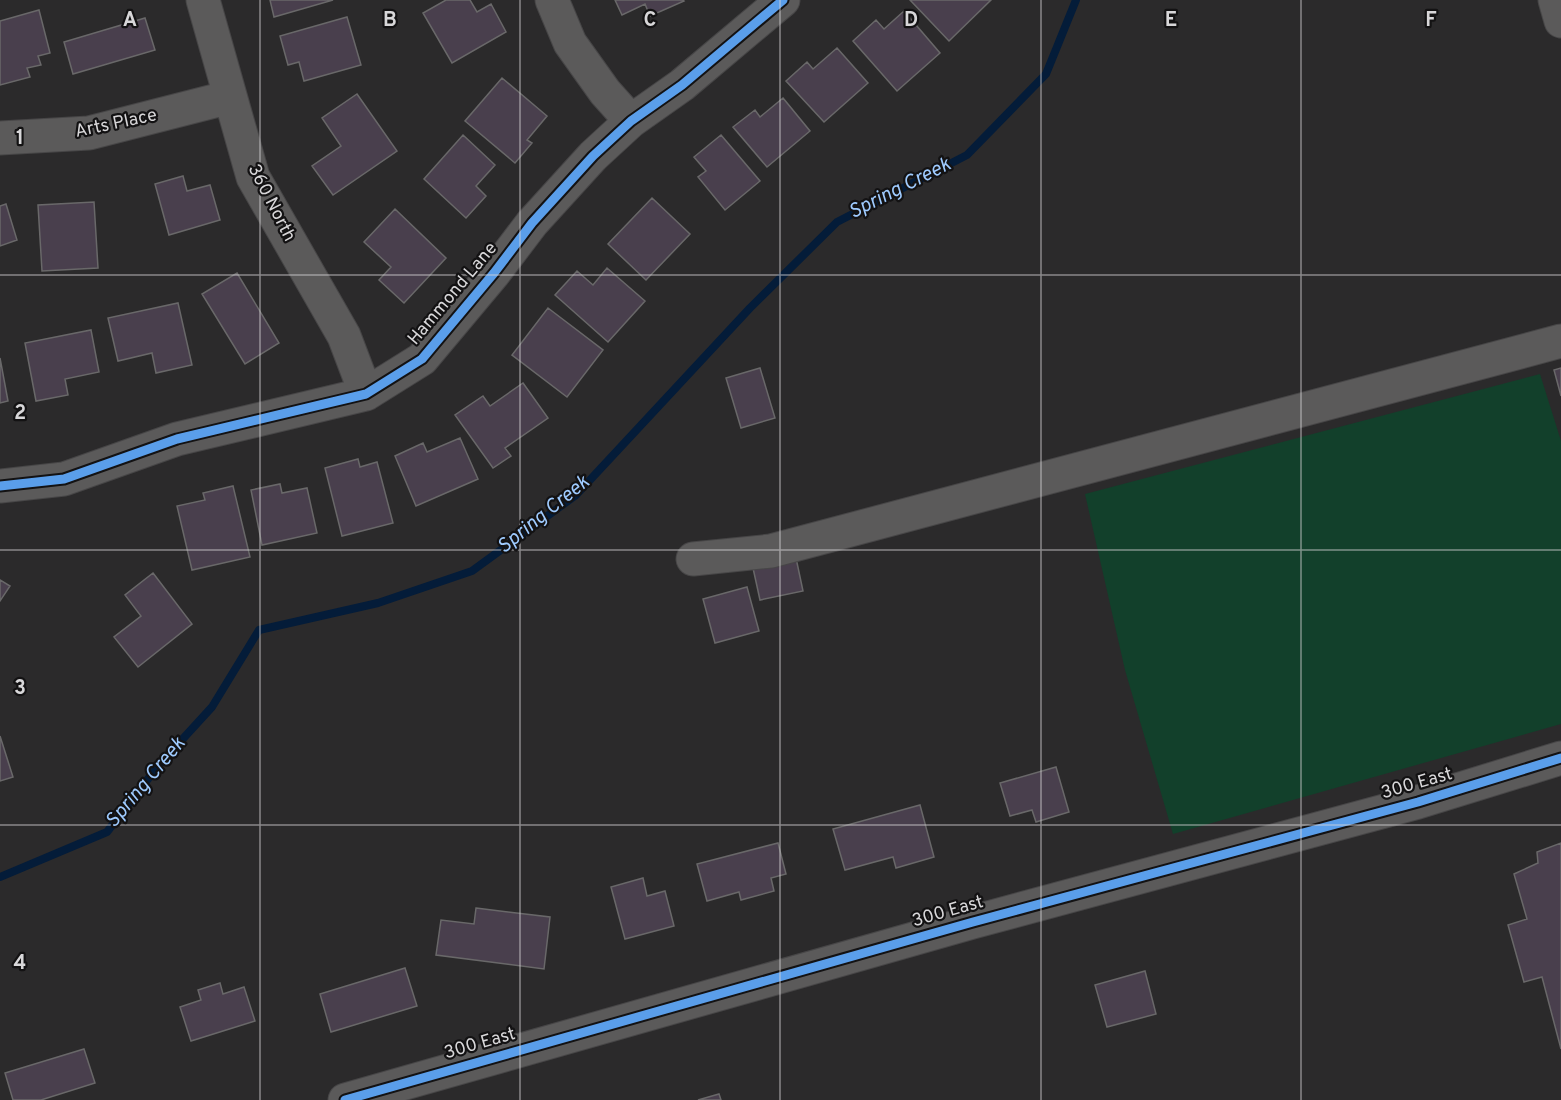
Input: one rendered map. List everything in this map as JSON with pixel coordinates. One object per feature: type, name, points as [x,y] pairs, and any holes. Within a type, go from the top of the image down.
[{"type":"street","name":"360 North","points":[[203,0],[254,177],[344,336],[366,394]]},
{"type":"street","points":[[552,0],[570,43],[605,92],[631,122]]},
{"type":"street","name":"Hammond Lane","points":[[0,486],[64,479],[177,439],[366,394],[422,359],[494,273],[532,223],[593,156],[631,122],[682,85],[783,0]]},
{"type":"street","points":[[1555,0],[1561,21]]},
{"type":"street","name":"Arts Place","points":[[0,138],[89,133],[230,97]]},
{"type":"street","points":[[693,559],[771,551],[1561,341]]},
{"type":"street","name":"300 East","points":[[345,1100],[973,922],[1418,802],[1561,758]]},
{"type":"green space","points":[[1540,374],[1561,441],[1561,724],[1173,834],[1125,670],[1085,494]]},
{"type":"building","points":[[270,0],[333,0],[274,17]]},
{"type":"building","points":[[446,0],[470,0],[477,12],[491,4],[506,32],[452,63],[423,13]]},
{"type":"building","points":[[615,0],[684,1],[650,16],[645,4],[622,15]]},
{"type":"building","points":[[910,0],[991,0],[949,41]]},
{"type":"building","points":[[39,10],[50,53],[38,56],[41,65],[27,68],[30,77],[0,85],[0,21]]},
{"type":"building","points":[[904,11],[940,53],[897,91],[853,41],[876,20],[884,29]]},
{"type":"building","points":[[347,17],[361,65],[304,81],[299,62],[288,65],[280,36]]},
{"type":"building","points":[[145,18],[155,50],[73,74],[64,42]]},
{"type":"building","points":[[837,48],[868,83],[824,122],[786,81],[807,62],[813,69]]},
{"type":"building","points":[[502,78],[547,116],[527,140],[532,143],[515,163],[465,121]]},
{"type":"building","points":[[357,94],[397,151],[333,195],[312,166],[341,146],[322,118]]},
{"type":"building","points":[[783,98],[810,131],[767,167],[733,127],[755,110],[760,117]]},
{"type":"building","points":[[463,135],[495,165],[476,186],[486,196],[466,218],[424,179]]},
{"type":"building","points":[[721,135],[760,181],[725,210],[698,177],[706,171],[694,157]]},
{"type":"building","points":[[183,176],[187,191],[210,185],[220,220],[169,235],[155,184]]},
{"type":"building","points":[[652,198],[690,234],[646,280],[608,244]]},
{"type":"building","points":[[94,202],[98,268],[42,271],[38,205]]},
{"type":"building","points":[[6,204],[17,240],[0,246],[0,206]]},
{"type":"building","points":[[395,209],[446,258],[404,303],[379,280],[391,267],[364,242]]},
{"type":"building","points":[[607,268],[645,301],[608,342],[555,295],[577,271],[593,285]]},
{"type":"building","points":[[237,273],[279,343],[245,364],[202,294]]},
{"type":"building","points":[[178,303],[192,365],[156,373],[152,353],[118,361],[108,318]]},
{"type":"building","points":[[548,308],[603,350],[567,397],[512,355]]},
{"type":"building","points":[[91,330],[99,372],[65,379],[68,395],[36,401],[25,343]]},
{"type":"building","points":[[0,358],[8,401],[0,403]]},
{"type":"building","points":[[760,368],[775,418],[741,428],[726,378]]},
{"type":"building","points":[[1561,368],[1561,396],[1554,370]]},
{"type":"building","points":[[523,383],[548,418],[505,448],[511,456],[493,468],[455,415],[483,396],[490,406]]},
{"type":"building","points":[[460,438],[478,479],[416,506],[395,456],[423,443],[427,452]]},
{"type":"building","points":[[358,459],[360,467],[377,462],[393,523],[342,536],[325,468]]},
{"type":"building","points":[[280,484],[282,493],[307,488],[317,533],[262,545],[251,490]]},
{"type":"building","points":[[233,486],[250,557],[192,570],[177,506],[205,500],[203,493]]},
{"type":"building","points":[[796,558],[803,591],[760,600],[753,568]]},
{"type":"building","points":[[153,573],[192,624],[138,667],[114,637],[141,616],[125,595]]},
{"type":"building","points":[[0,580],[10,586],[0,601]]},
{"type":"building","points":[[747,587],[759,631],[715,643],[703,599]]},
{"type":"building","points":[[0,736],[13,777],[0,781]]},
{"type":"building","points":[[1056,767],[1069,812],[1036,822],[1032,810],[1010,816],[1000,783]]},
{"type":"building","points":[[920,805],[934,857],[896,868],[893,857],[845,870],[833,829]]},
{"type":"building","points":[[778,843],[786,874],[771,878],[774,891],[741,900],[739,892],[707,901],[697,864]]},
{"type":"building","points":[[1561,843],[1561,1049],[1542,977],[1524,982],[1508,925],[1527,919],[1514,874],[1538,863],[1537,852]]},
{"type":"building","points":[[643,878],[647,896],[665,891],[674,926],[625,939],[611,887]]},
{"type":"building","points":[[476,908],[550,917],[544,969],[436,955],[441,920],[474,924]]},
{"type":"building","points":[[405,968],[417,1006],[331,1032],[320,994]]},
{"type":"building","points":[[1145,971],[1156,1014],[1107,1027],[1095,985]]},
{"type":"building","points":[[220,983],[223,994],[244,987],[255,1021],[191,1041],[180,1007],[201,1000],[198,990]]},
{"type":"building","points":[[84,1049],[95,1083],[41,1100],[13,1100],[5,1073]]},
{"type":"building","points":[[719,1094],[721,1100],[698,1100]]},
{"type":"waterway","name":"Spring Creek","points":[[0,877],[107,832],[158,766],[212,707],[259,630],[378,603],[472,571],[576,495],[750,308],[837,222],[967,155],[1046,74],[1076,0]]},
{"type":"cycle path","points":[[0,486],[64,479],[177,439],[366,394],[422,359],[494,273],[532,223],[593,156],[631,121],[682,85],[783,0]]},
{"type":"cycle path","points":[[345,1100],[973,922],[1418,802],[1561,758]]}]
